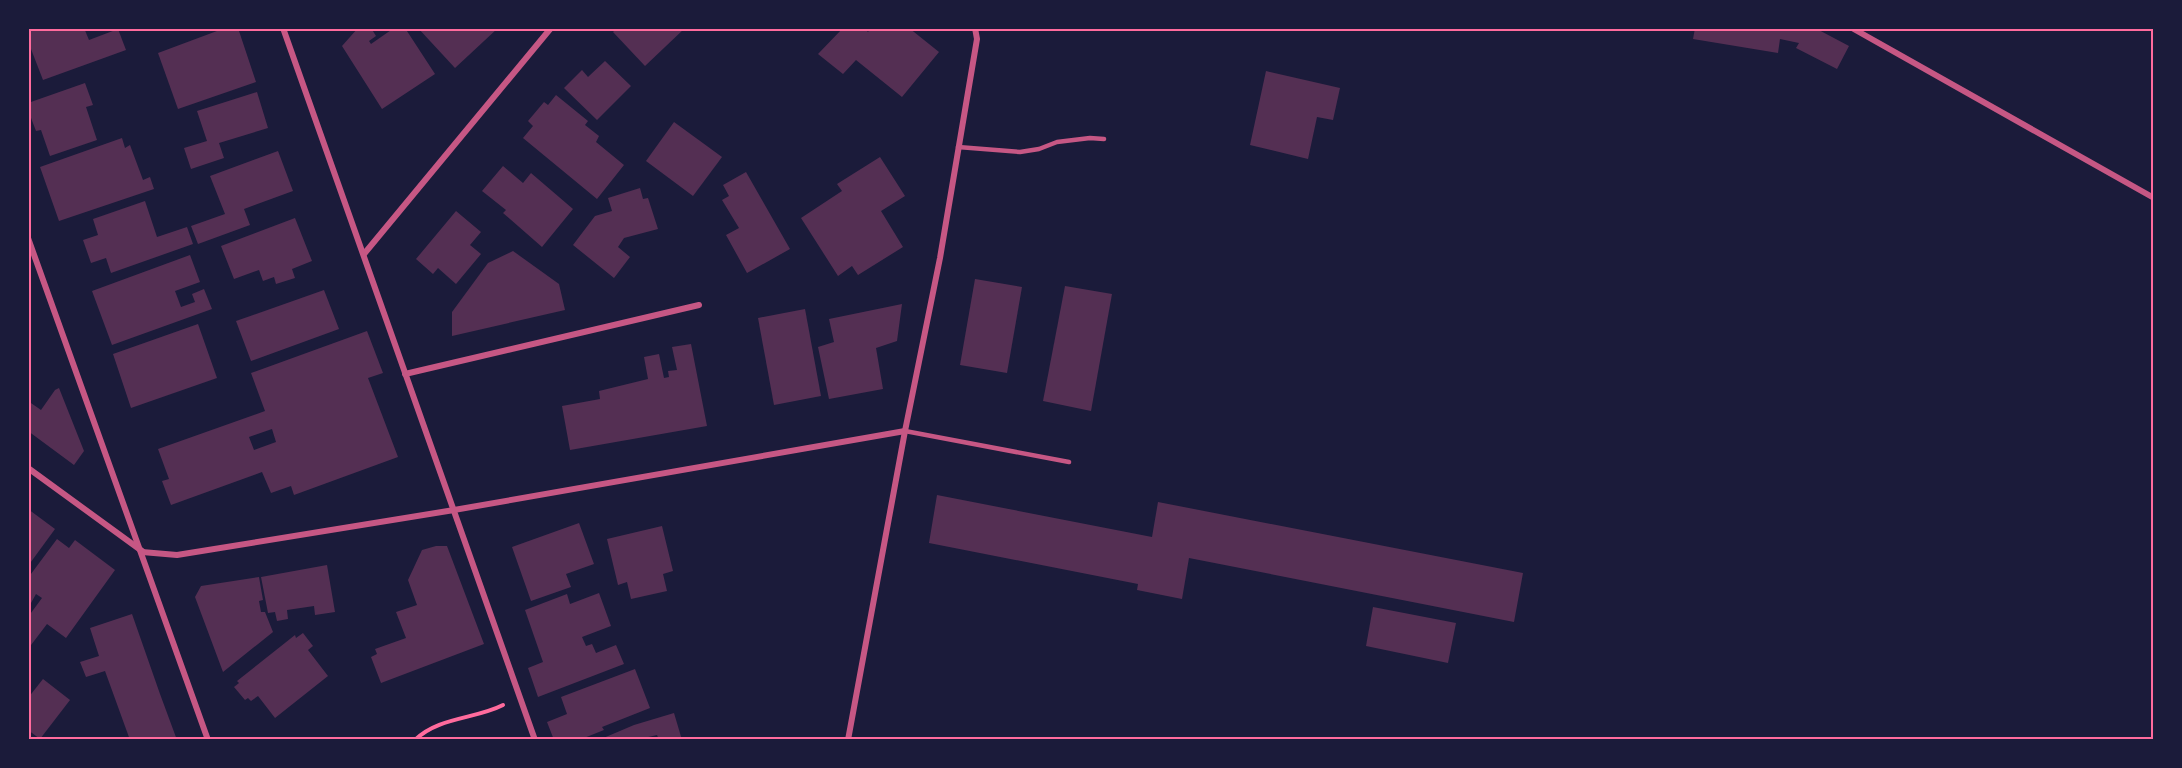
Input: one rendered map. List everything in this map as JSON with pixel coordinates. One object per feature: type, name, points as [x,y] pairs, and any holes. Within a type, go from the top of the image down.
[{"type":"street","points":[[283,28],[535,740]]},
{"type":"street","points":[[364,254],[551,28]]},
{"type":"street","points":[[848,740],[905,431],[940,258],[976,39],[975,28]]},
{"type":"street","points":[[1852,28],[2154,198]]},
{"type":"street","points":[[28,238],[208,740]]},
{"type":"street","points":[[405,374],[699,305]]},
{"type":"street","points":[[28,468],[142,552],[177,555],[454,510],[905,431]]},
{"type":"lane","points":[[958,147],[1020,152],[1038,149],[1057,142],[1089,138],[1104,139]]},
{"type":"lane","points":[[905,431],[1069,462]]},
{"type":"path","points":[[415,740],[446,723],[493,710],[519,696]]},
{"type":"building","points":[[33,28],[84,28],[89,40],[118,29],[126,50],[43,80],[31,49],[28,51],[28,30]]},
{"type":"building","points":[[225,28],[238,28],[256,82],[178,109],[158,53]]},
{"type":"building","points":[[358,28],[371,28],[376,36],[369,41],[371,44],[394,28],[405,28],[435,74],[382,109],[342,46]]},
{"type":"building","points":[[418,28],[498,28],[455,68]]},
{"type":"building","points":[[617,28],[685,28],[645,66],[613,32]]},
{"type":"building","points":[[843,28],[853,30],[864,28],[868,32],[871,28],[909,28],[939,52],[902,97],[856,60],[843,74],[818,54]]},
{"type":"building","points":[[1695,28],[1815,28],[1849,46],[1837,69],[1796,48],[1799,43],[1780,39],[1778,53],[1693,39]]},
{"type":"building","points":[[605,61],[631,86],[597,120],[564,88],[582,70],[588,77]]},
{"type":"building","points":[[1266,71],[1340,88],[1333,120],[1317,117],[1308,159],[1250,145]]},
{"type":"building","points":[[85,83],[93,105],[86,107],[97,140],[50,156],[41,130],[36,131],[28,110],[28,103]]},
{"type":"building","points":[[257,92],[268,128],[219,143],[224,158],[191,169],[184,148],[207,141],[197,111]]},
{"type":"building","points":[[556,95],[588,121],[585,125],[599,136],[596,142],[624,165],[597,199],[523,138],[533,126],[528,121],[544,102],[548,105]]},
{"type":"building","points":[[674,122],[722,157],[693,196],[646,161]]},
{"type":"building","points":[[122,138],[125,148],[130,145],[143,180],[150,177],[154,189],[59,221],[40,167]]},
{"type":"building","points":[[278,151],[293,191],[244,209],[250,225],[198,244],[191,226],[225,214],[210,176]]},
{"type":"building","points":[[880,157],[905,196],[881,211],[903,247],[858,275],[852,266],[838,276],[801,218],[842,191],[837,184]]},
{"type":"building","points":[[503,166],[523,183],[531,173],[573,209],[542,247],[503,213],[506,210],[482,191]]},
{"type":"building","points":[[746,172],[790,249],[747,273],[726,235],[739,228],[722,200],[729,196],[723,185]]},
{"type":"building","points":[[640,188],[643,199],[648,198],[658,229],[624,238],[618,247],[630,257],[614,278],[573,245],[595,216],[612,211],[608,198]]},
{"type":"building","points":[[145,201],[157,237],[187,227],[193,244],[111,273],[106,258],[91,263],[83,240],[98,235],[93,219]]},
{"type":"building","points":[[456,211],[481,232],[470,245],[481,254],[456,284],[438,268],[433,274],[416,259]]},
{"type":"building","points":[[295,218],[312,261],[292,269],[295,278],[276,284],[274,277],[263,281],[259,270],[234,279],[221,246]]},
{"type":"building","points":[[513,251],[559,284],[565,310],[452,336],[452,312],[488,263]]},
{"type":"building","points":[[190,255],[200,282],[175,291],[181,307],[195,302],[192,294],[204,289],[212,309],[112,345],[92,291]]},
{"type":"building","points":[[975,279],[1022,287],[1007,373],[960,365]]},
{"type":"building","points":[[1065,286],[1112,294],[1091,411],[1043,401]]},
{"type":"building","points":[[324,290],[339,329],[251,361],[236,321]]},
{"type":"building","points":[[902,304],[897,341],[876,348],[883,389],[829,399],[818,347],[834,342],[829,319]]},
{"type":"building","points":[[805,309],[821,396],[774,405],[758,318]]},
{"type":"building","points":[[198,324],[217,378],[131,408],[113,354]]},
{"type":"building","points":[[367,331],[383,373],[368,378],[398,457],[294,495],[291,486],[271,493],[262,472],[171,505],[162,481],[169,479],[158,449],[265,411],[251,373]],"holes":[[[272,429],[276,442],[254,450],[249,437]]]},
{"type":"building","points":[[691,344],[707,426],[570,450],[562,406],[600,399],[599,391],[648,379],[644,357],[659,354],[664,378],[669,377],[668,371],[677,370],[672,347]]},
{"type":"building","points":[[59,388],[84,451],[74,465],[28,431],[28,401],[41,410],[55,390]]},
{"type":"building","points":[[937,495],[1152,537],[1158,502],[1523,573],[1514,622],[1189,558],[1182,599],[1137,590],[1138,584],[929,543]]},
{"type":"building","points":[[28,509],[55,529],[28,566]]},
{"type":"building","points":[[579,523],[594,564],[566,574],[571,587],[531,601],[512,547]]},
{"type":"building","points":[[662,526],[673,571],[663,574],[667,591],[631,599],[627,582],[618,585],[607,539]]},
{"type":"building","points":[[57,539],[69,548],[75,540],[115,570],[66,638],[47,624],[28,649],[28,617],[42,598],[36,594],[31,603],[28,601],[28,578]]},
{"type":"building","points":[[447,546],[484,644],[381,683],[371,657],[377,654],[375,649],[406,638],[396,612],[417,605],[408,580],[422,550]]},
{"type":"building","points":[[327,565],[335,612],[315,615],[314,606],[287,610],[288,619],[277,621],[275,612],[268,613],[261,577]]},
{"type":"building","points":[[259,577],[263,600],[259,601],[261,612],[265,612],[273,632],[223,672],[195,597],[201,586]]},
{"type":"building","points":[[599,593],[611,626],[582,637],[586,646],[592,644],[596,653],[616,645],[624,664],[538,697],[528,668],[543,662],[525,610],[567,594],[570,604]]},
{"type":"building","points":[[1373,607],[1456,623],[1448,663],[1366,646]]},
{"type":"building","points":[[132,614],[177,740],[130,740],[105,671],[86,677],[80,662],[99,656],[90,628]]},
{"type":"building","points":[[303,633],[313,646],[308,650],[328,676],[275,718],[258,696],[251,701],[248,698],[245,700],[234,687],[239,683],[237,681],[295,635],[296,638]]},
{"type":"building","points":[[635,669],[650,708],[602,727],[604,730],[579,740],[554,740],[547,722],[567,714],[561,697]]},
{"type":"building","points":[[43,679],[70,700],[40,739],[28,730],[28,698]]},
{"type":"building","points":[[674,713],[682,740],[659,740],[657,735],[640,739],[601,739],[634,725]]}]
